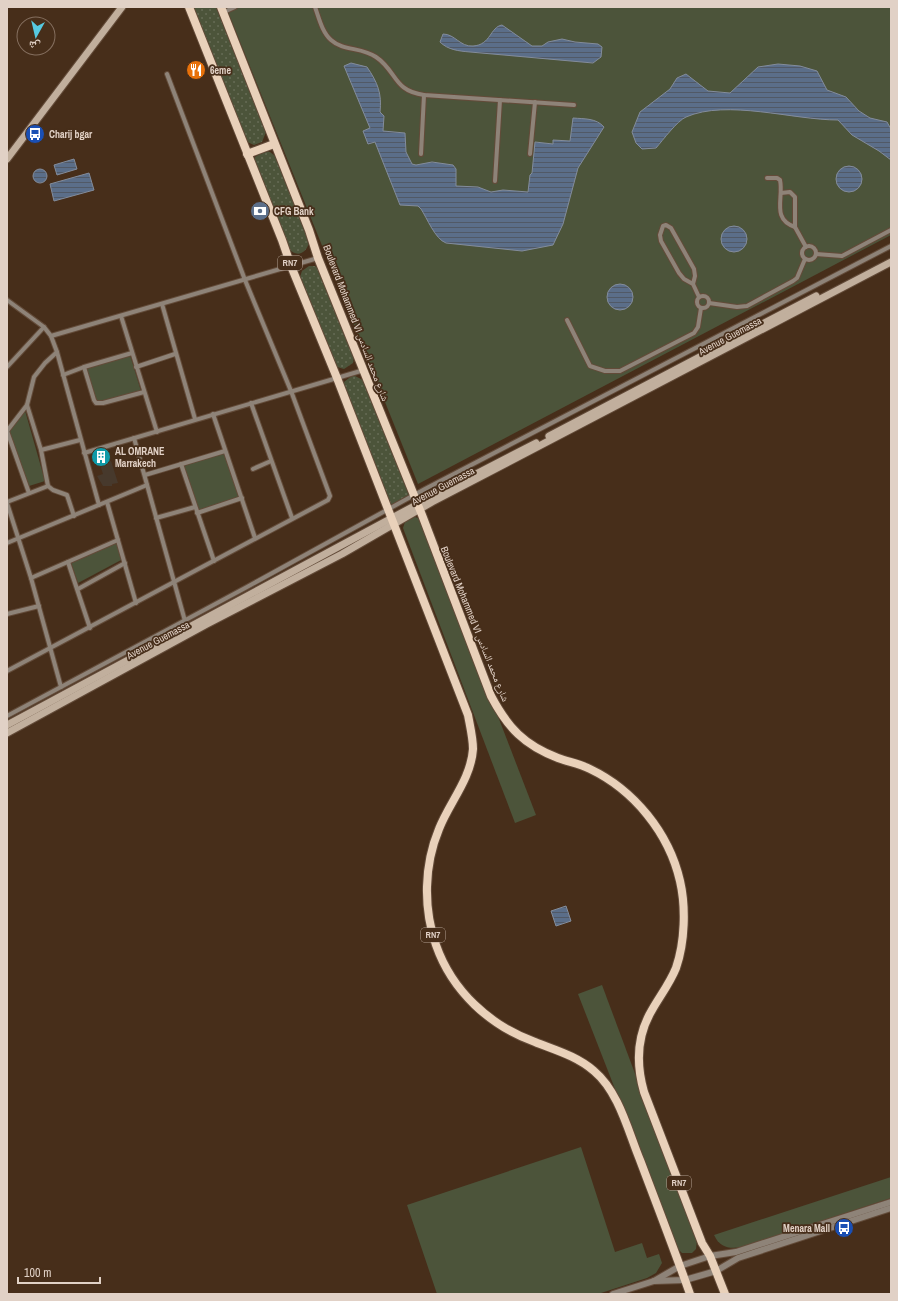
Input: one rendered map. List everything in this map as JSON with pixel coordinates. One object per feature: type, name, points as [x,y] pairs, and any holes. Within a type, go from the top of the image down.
[{"type":"main road","points":[[7,159],[122,7]]},
{"type":"main road","name":"RN7","points":[[189,7],[291,266],[337,378],[468,715],[472,733],[472,750],[466,777],[438,829],[430,858],[427,902],[436,945],[445,965],[455,981],[463,992],[485,1014],[517,1034],[578,1060],[594,1071],[606,1083],[617,1103],[630,1135],[690,1294]]},
{"type":"main road","name":"Boulevard Mohammed VI شارع محمد السادس","points":[[222,9],[309,230],[318,258],[419,507],[491,696],[507,723],[519,736],[541,751],[590,769],[618,786],[641,806],[655,824],[676,867],[680,882],[683,910],[680,952],[676,968],[651,1012],[643,1030],[638,1065],[644,1092],[701,1238],[725,1294]]},
{"type":"main road","points":[[247,154],[274,144]]},
{"type":"main road","name":"Avenue Guemassa","points":[[7,725],[891,257]]},
{"type":"main road","name":"Avenue Guemassa","points":[[419,507],[891,262]]},
{"type":"main road","name":"Avenue Guemassa","points":[[7,733],[214,620],[342,554],[393,521]]},
{"type":"street","points":[[222,9],[235,7]]},
{"type":"street","points":[[315,7],[321,24],[330,39],[337,45],[365,51],[374,55],[386,66],[401,86],[409,91],[424,95],[574,106]]},
{"type":"street","points":[[7,671],[328,500],[330,496],[291,391],[245,280],[167,74]]},
{"type":"street","points":[[421,154],[424,95]]},
{"type":"street","points":[[495,181],[500,100]]},
{"type":"street","points":[[530,154],[534,102]]},
{"type":"street","points":[[767,178],[780,179],[780,210],[787,224],[795,227]]},
{"type":"street","points":[[781,193],[790,192],[795,197],[795,227],[806,247]]},
{"type":"street","points":[[693,284],[695,276],[694,269],[671,228],[666,225],[663,226],[660,238],[664,247],[681,276],[693,284],[699,297],[696,304],[701,308]]},
{"type":"street","points":[[816,254],[842,256],[891,230]]},
{"type":"street","name":"Avenue Guemassa","points":[[7,716],[185,621],[414,495],[891,246]]},
{"type":"street","points":[[806,247],[813,248],[816,254]]},
{"type":"street","points":[[805,259],[802,253],[806,247]]},
{"type":"street","points":[[805,259],[812,260],[816,254]]},
{"type":"street","points":[[51,336],[318,258]]},
{"type":"street","points":[[701,308],[707,306],[709,303],[746,306],[793,281],[805,259]]},
{"type":"street","points":[[699,297],[706,298],[709,303]]},
{"type":"street","points":[[7,300],[44,327],[51,336],[57,352],[98,505]]},
{"type":"street","points":[[162,304],[175,354],[195,419]]},
{"type":"street","points":[[567,320],[590,366],[605,371],[620,372],[694,334],[698,327],[701,308]]},
{"type":"street","points":[[121,316],[157,432]]},
{"type":"street","points":[[7,368],[44,327]]},
{"type":"street","points":[[29,493],[7,431],[27,405],[34,377],[45,363],[57,352]]},
{"type":"street","points":[[63,375],[84,366],[132,353]]},
{"type":"street","points":[[136,367],[175,354]]},
{"type":"street","points":[[84,366],[96,404],[144,392]]},
{"type":"street","points":[[84,453],[364,370]]},
{"type":"street","points":[[251,403],[292,518]]},
{"type":"street","points":[[27,405],[41,450],[48,486],[53,490],[67,495],[74,516]]},
{"type":"street","points":[[213,414],[255,538]]},
{"type":"street","points":[[134,438],[173,583],[185,621]]},
{"type":"street","points":[[41,450],[80,440]]},
{"type":"street","points":[[145,475],[225,451]]},
{"type":"street","points":[[253,469],[271,461]]},
{"type":"street","points":[[181,464],[214,561]]},
{"type":"street","points":[[7,543],[18,540],[147,485]]},
{"type":"street","points":[[48,486],[7,503],[40,606],[61,687]]},
{"type":"street","points":[[197,513],[242,498]]},
{"type":"street","points":[[107,502],[136,602]]},
{"type":"street","points":[[156,518],[195,507]]},
{"type":"street","points":[[31,578],[118,540]]},
{"type":"street","points":[[68,562],[90,628]]},
{"type":"street","points":[[78,589],[125,563]]},
{"type":"street","points":[[7,614],[40,606]]},
{"type":"street","points":[[613,1294],[654,1281],[680,1266],[710,1256],[736,1252],[891,1202]]},
{"type":"street","points":[[654,1281],[685,1280],[716,1271],[738,1258],[891,1208]]},
{"type":"shaded area","points":[[111,461],[118,483],[112,484],[112,486],[103,486],[97,476],[103,474],[100,465]]},
{"type":"green space","points":[[193,7],[216,7],[266,132],[262,142],[254,145],[245,141]]},
{"type":"green space","points":[[226,7],[891,7],[891,235],[418,484]]},
{"type":"green space","points":[[265,151],[270,152],[275,156],[309,242],[306,249],[301,253],[298,254],[292,252],[289,249],[254,163],[255,157]]},
{"type":"green space","points":[[309,266],[315,266],[320,270],[354,356],[353,363],[344,369],[334,366],[300,277],[302,271]]},
{"type":"green space","points":[[130,355],[141,391],[97,403],[86,367]]},
{"type":"green space","points":[[353,375],[363,380],[409,495],[389,506],[344,387],[344,382]]},
{"type":"green space","points":[[24,407],[45,481],[29,486],[7,429]]},
{"type":"green space","points":[[224,452],[239,497],[199,510],[184,466]]},
{"type":"green space","points":[[415,517],[421,519],[425,527],[536,815],[515,823],[403,528],[405,522]]},
{"type":"green space","points":[[117,540],[123,559],[78,583],[70,560]]},
{"type":"green space","points":[[602,985],[697,1240],[696,1249],[692,1253],[682,1253],[677,1248],[578,994]]},
{"type":"green space","points":[[581,1147],[615,1252],[642,1243],[647,1258],[659,1254],[662,1263],[656,1273],[647,1278],[598,1294],[437,1294],[407,1205]]},
{"type":"green space","points":[[891,1177],[891,1198],[743,1247],[726,1247],[719,1243],[714,1235]]},
{"type":"water","points":[[502,25],[532,46],[542,46],[548,42],[562,39],[598,44],[602,47],[601,57],[593,63],[458,51],[443,45],[440,42],[443,34],[451,36],[468,46],[479,45],[487,39],[498,26]]},
{"type":"water","points":[[351,63],[367,67],[374,78],[380,94],[380,112],[384,116],[383,131],[405,133],[406,152],[412,164],[416,165],[432,162],[453,165],[456,169],[456,186],[478,187],[491,192],[503,190],[528,192],[530,175],[532,173],[535,142],[553,144],[553,140],[570,141],[573,118],[590,120],[601,124],[604,127],[578,168],[563,224],[553,245],[522,251],[446,243],[438,237],[418,206],[400,205],[375,142],[368,144],[363,131],[370,128],[344,66]]},
{"type":"water","points":[[778,64],[800,66],[817,71],[827,90],[846,97],[859,111],[870,118],[887,122],[891,129],[891,160],[852,135],[838,120],[740,110],[702,112],[686,117],[674,126],[656,148],[642,149],[636,143],[632,132],[640,112],[670,89],[677,78],[686,74],[708,91],[730,93],[758,67]]},
{"type":"water","points":[[74,159],[77,169],[57,175],[54,165]]},
{"type":"water","points":[[849,166],[858,170],[862,179],[858,188],[849,192],[840,188],[836,179],[840,170]]},
{"type":"water","points":[[40,169],[45,171],[47,176],[45,181],[40,183],[35,181],[33,176],[35,171]]},
{"type":"water","points":[[89,173],[94,190],[54,201],[50,184]]},
{"type":"water","points":[[734,226],[743,230],[747,239],[743,248],[734,252],[725,248],[721,239],[725,230]]},
{"type":"water","points":[[620,284],[629,288],[633,297],[629,306],[620,310],[611,306],[607,297],[611,288]]},
{"type":"water","points":[[566,906],[571,921],[556,926],[551,911]]},
{"type":"place","name":"6eme","points":[[196,70]]},
{"type":"place","name":"Charij bgar","points":[[35,134]]},
{"type":"place","name":"CFG Bank","points":[[260,211]]},
{"type":"place","name":"AL OMRANE Marrakech","points":[[101,457]]},
{"type":"place","name":"Menara Mall","points":[[844,1228]]}]
